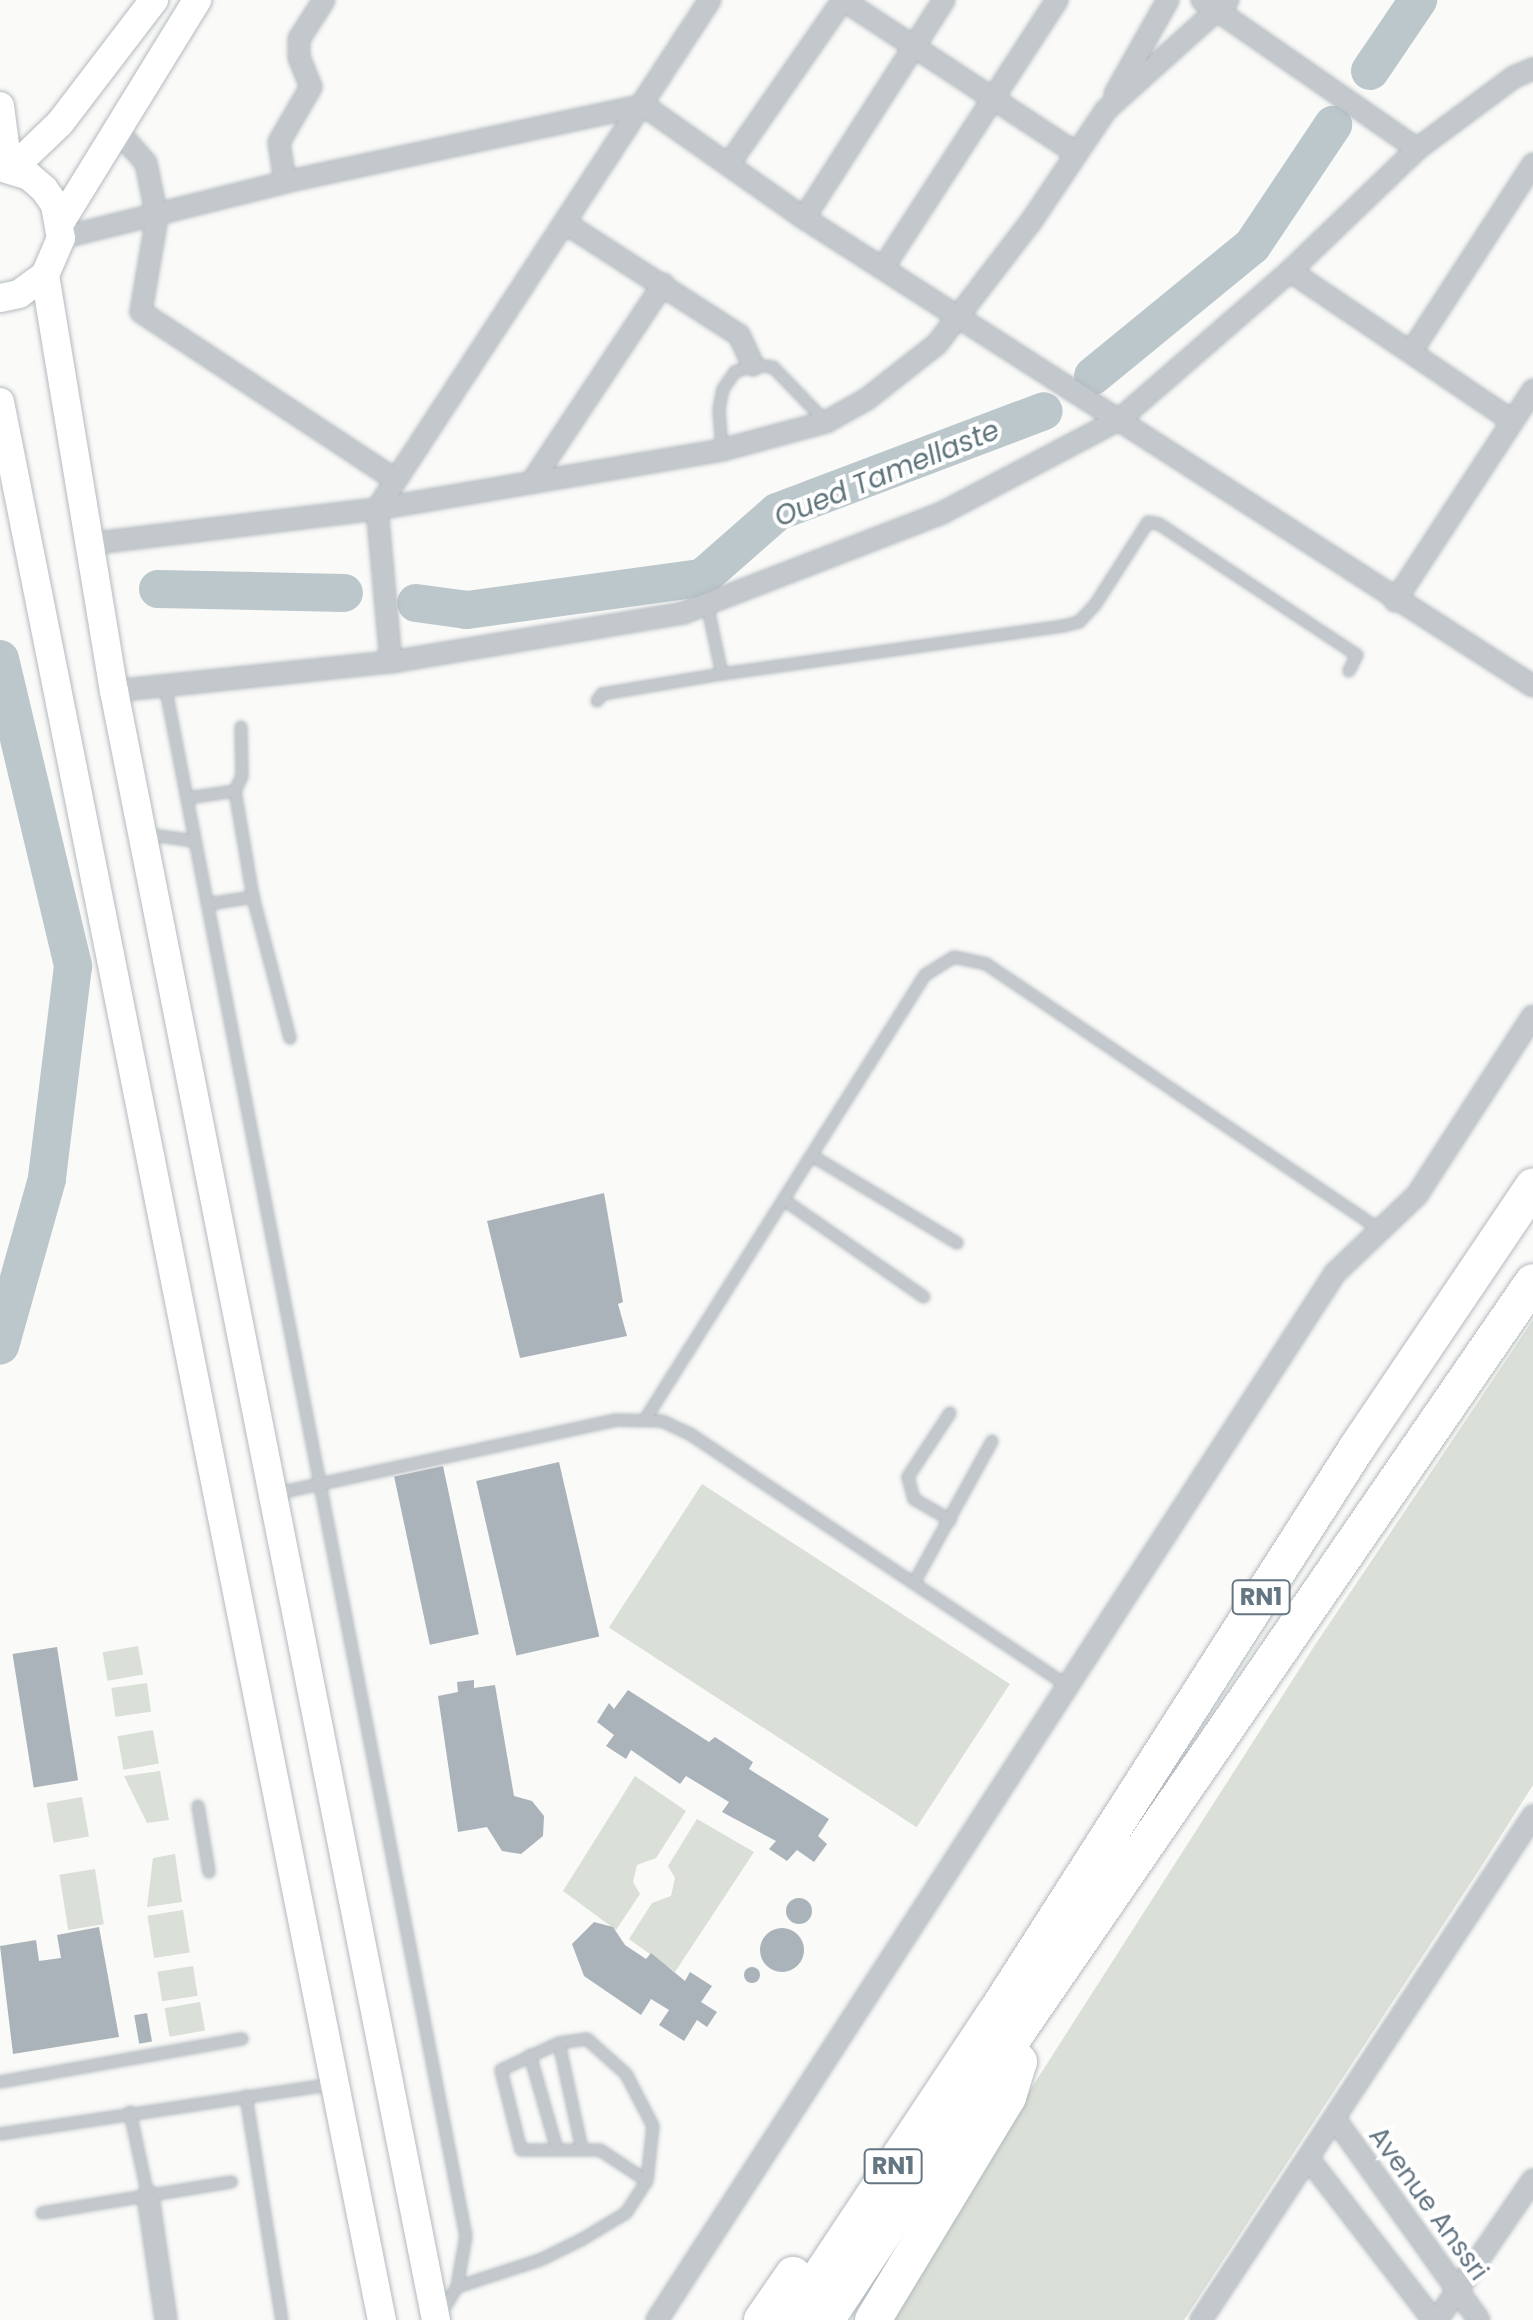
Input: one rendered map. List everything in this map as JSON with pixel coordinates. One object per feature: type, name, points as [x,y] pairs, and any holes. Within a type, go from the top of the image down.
[{"type":"highway","name":"RN1","points":[[791,2320],[996,2012],[1358,1446],[1533,1187]]},
{"type":"highway","name":"RN1","points":[[826,2320],[1007,2047],[1533,1282]]},
{"type":"highway","points":[[762,2320],[934,2074],[996,2012]]},
{"type":"highway","points":[[873,2320],[1008,2097],[1019,2062],[1007,2047]]},
{"type":"main road","points":[[7,168],[60,123],[154,0]]},
{"type":"main road","points":[[197,0],[116,129],[61,231],[45,275],[87,544],[114,691],[436,2320]]},
{"type":"main road","points":[[0,106],[7,168]]},
{"type":"main road","points":[[7,168],[44,189],[61,231]]},
{"type":"main road","points":[[0,298],[19,294],[45,275]]},
{"type":"main road","points":[[0,402],[165,1245],[337,2084],[382,2320]]},
{"type":"street","points":[[285,182],[279,142],[311,87],[299,58],[299,39],[324,0]]},
{"type":"street","points":[[391,662],[377,509],[710,0]]},
{"type":"street","points":[[729,164],[843,0],[1074,152]]},
{"type":"street","points":[[804,218],[944,0]]},
{"type":"street","points":[[883,268],[1057,0]]},
{"type":"street","points":[[87,544],[377,509],[722,450],[826,422],[867,399],[961,318],[1106,110],[1168,0]]},
{"type":"street","points":[[1106,110],[1216,3],[1417,149]]},
{"type":"street","points":[[114,691],[391,662],[683,613],[940,514],[1120,419],[1290,271],[1417,149],[1514,77],[1533,69]]},
{"type":"street","points":[[61,231],[157,217],[285,182],[643,105],[804,218],[1120,419],[1395,601],[1533,686]]},
{"type":"street","points":[[116,129],[146,163],[157,217],[141,312],[396,480]]},
{"type":"street","points":[[1411,352],[1533,164]]},
{"type":"street","points":[[565,223],[739,335],[753,365]]},
{"type":"street","points":[[1290,271],[1512,421]]},
{"type":"street","points":[[531,483],[663,284]]},
{"type":"street","points":[[1395,601],[1533,390]]},
{"type":"street","points":[[657,2320],[1064,1683],[1335,1273],[1417,1195],[1533,1016]]},
{"type":"street","points":[[1201,2320],[1533,1816]]},
{"type":"street","name":"Avenue Anssri","points":[[1335,2119],[1479,2320]]},
{"type":"street","points":[[1308,2158],[1435,2320],[1533,2180]]},
{"type":"street","points":[[148,2196],[166,2320]]},
{"type":"lane","points":[[722,450],[719,409],[723,389],[735,372],[753,365],[773,367],[826,422]]},
{"type":"lane","points":[[597,701],[602,694],[722,674],[1079,622],[1148,522],[1159,524],[1357,655],[1349,671]]},
{"type":"lane","points":[[707,604],[722,674]]},
{"type":"lane","points":[[165,684],[466,2236],[457,2287],[436,2320]]},
{"type":"lane","points":[[241,727],[242,776],[235,791],[253,897],[290,1038]]},
{"type":"lane","points":[[187,798],[235,791]]},
{"type":"lane","points":[[143,834],[195,841]]},
{"type":"lane","points":[[208,904],[253,897]]},
{"type":"lane","points":[[646,1418],[814,1157],[925,975],[943,960],[965,956],[986,964],[1380,1230]]},
{"type":"lane","points":[[814,1157],[957,1243]]},
{"type":"lane","points":[[784,1200],[924,1297]]},
{"type":"lane","points":[[950,1413],[908,1477],[914,1499],[950,1520]]},
{"type":"lane","points":[[274,1494],[615,1420],[646,1418],[690,1434],[1064,1683]]},
{"type":"lane","points":[[914,1583],[992,1441]]},
{"type":"lane","points":[[198,1806],[209,1872]]},
{"type":"lane","points":[[0,2082],[242,2039]]},
{"type":"lane","points":[[457,2287],[540,2260],[581,2240],[626,2213],[647,2181],[653,2126],[626,2074],[587,2039],[559,2043],[501,2070],[521,2150],[600,2150],[647,2181]]},
{"type":"lane","points":[[559,2043],[582,2149]]},
{"type":"lane","points":[[530,2055],[557,2149]]},
{"type":"lane","points":[[0,2134],[130,2112],[337,2084]]},
{"type":"lane","points":[[246,2096],[282,2320]]},
{"type":"lane","points":[[130,2112],[148,2196]]},
{"type":"lane","points":[[42,2213],[231,2182]]},
{"type":"shaded area","points":[[1533,1320],[1533,1785],[1481,1867],[1184,2320],[883,2320],[1313,1648]]},
{"type":"shaded area","points":[[702,1484],[1010,1684],[917,1827],[609,1627]]},
{"type":"shaded area","points":[[138,1646],[143,1675],[108,1681],[103,1652]]},
{"type":"shaded area","points":[[147,1683],[151,1712],[115,1717],[111,1688]]},
{"type":"shaded area","points":[[153,1730],[159,1763],[123,1770],[118,1736]]},
{"type":"shaded area","points":[[160,1771],[169,1820],[147,1823],[124,1776]]},
{"type":"shaded area","points":[[635,1776],[686,1811],[656,1858],[637,1865],[633,1882],[640,1894],[616,1930],[563,1891]]},
{"type":"shaded area","points":[[82,1797],[89,1836],[53,1843],[47,1803]]},
{"type":"shaded area","points":[[697,1819],[754,1852],[675,1972],[629,1939],[652,1903],[671,1896],[675,1878],[668,1866]]},
{"type":"shaded area","points":[[175,1854],[182,1902],[147,1907],[153,1858]]},
{"type":"shaded area","points":[[95,1869],[104,1924],[68,1930],[59,1875]]},
{"type":"shaded area","points":[[183,1910],[190,1952],[154,1958],[147,1916]]},
{"type":"shaded area","points":[[193,1966],[198,1996],[162,2001],[157,1972]]},
{"type":"shaded area","points":[[200,2002],[205,2031],[170,2037],[165,2008]]},
{"type":"building","points":[[604,1193],[623,1302],[618,1304],[627,1336],[520,1358],[487,1221]]},
{"type":"building","points":[[559,1462],[599,1636],[516,1656],[476,1481]]},
{"type":"building","points":[[443,1466],[479,1634],[430,1645],[394,1476]]},
{"type":"building","points":[[57,1647],[78,1780],[34,1787],[13,1654]]},
{"type":"building","points":[[474,1680],[474,1688],[495,1685],[514,1796],[532,1801],[544,1816],[543,1836],[521,1854],[502,1851],[487,1827],[458,1832],[438,1696],[458,1692],[457,1682]]},
{"type":"building","points":[[628,1690],[709,1742],[715,1737],[753,1762],[749,1769],[829,1819],[818,1836],[827,1844],[814,1862],[797,1850],[787,1861],[769,1849],[776,1841],[722,1812],[729,1802],[686,1776],[680,1784],[631,1750],[626,1759],[606,1746],[614,1735],[597,1722],[609,1703],[614,1709]]},
{"type":"building","points":[[799,1898],[808,1902],[812,1911],[808,1920],[799,1924],[790,1920],[786,1911],[790,1902]]},
{"type":"building","points":[[594,1922],[613,1927],[625,1945],[646,1959],[651,1953],[685,1981],[690,1972],[712,1986],[701,2002],[717,2012],[707,2027],[697,2020],[684,2041],[659,2025],[669,2010],[651,1999],[641,2015],[584,1976],[572,1944]]},
{"type":"building","points":[[99,1927],[119,2037],[13,2054],[0,1946],[36,1940],[39,1961],[61,1958],[57,1935]]},
{"type":"building","points":[[782,1928],[797,1935],[804,1950],[797,1965],[782,1972],[767,1965],[760,1950],[767,1935]]},
{"type":"building","points":[[752,1967],[758,1969],[758,1981],[752,1983],[746,1981],[744,1975],[746,1969]]},
{"type":"building","points":[[147,2013],[152,2042],[139,2044],[134,2015]]},
{"type":"waterway","name":"Oued Tamellaste","points":[[1370,71],[1418,0]]},
{"type":"waterway","name":"Oued Tamellaste","points":[[1093,376],[1252,246],[1333,125]]},
{"type":"waterway","name":"Oued Tamellaste","points":[[416,603],[467,610],[702,578],[777,512],[1044,411]]},
{"type":"waterway","name":"Oued Tamellaste","points":[[158,589],[344,593]]},
{"type":"waterway","name":"Oued Tamellaste","points":[[0,659],[73,966],[47,1179],[0,1346]]}]
